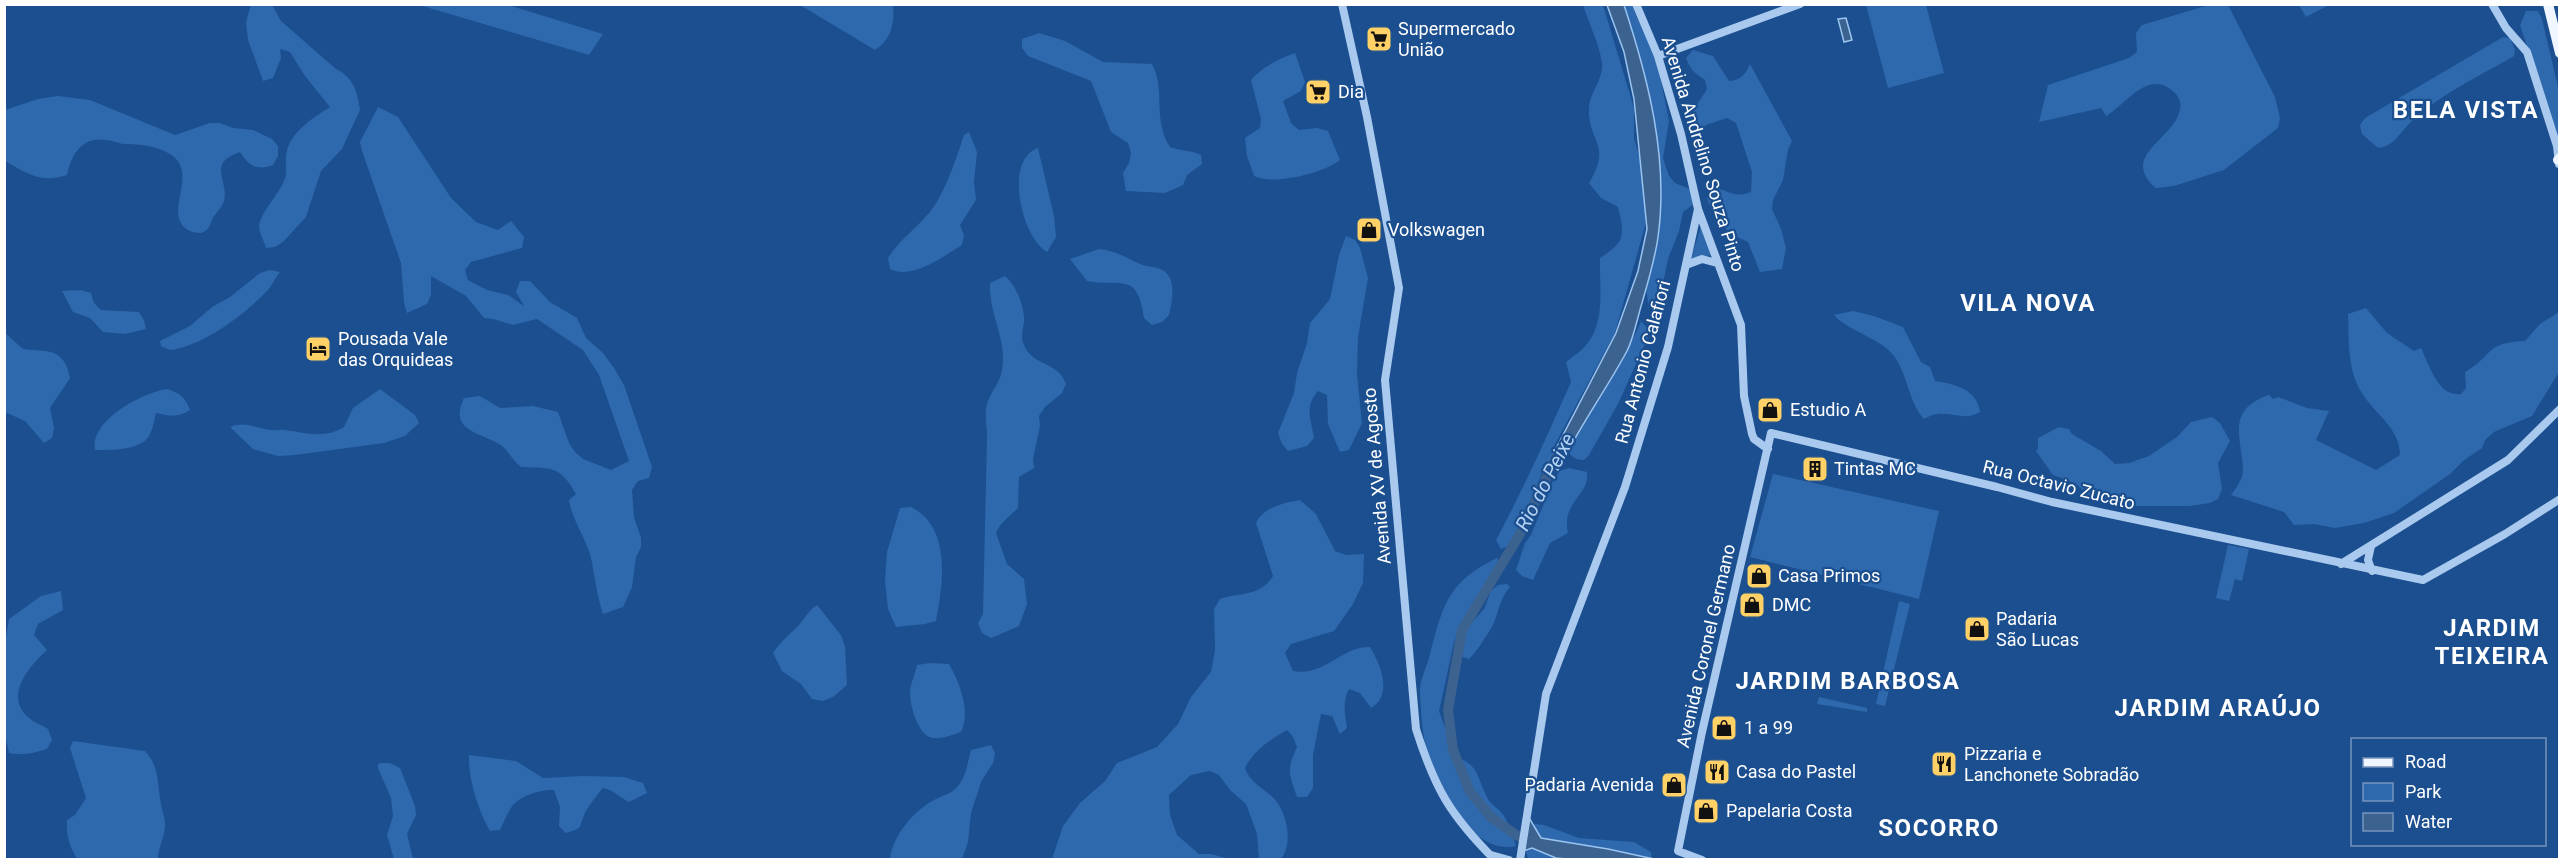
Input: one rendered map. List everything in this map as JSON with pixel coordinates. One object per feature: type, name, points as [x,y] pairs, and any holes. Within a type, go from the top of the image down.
[{"type":"main road","points":[[2548,4],[2559,53]]},
{"type":"street","name":"Avenida XV de Agosto","points":[[1342,4],[1367,117],[1399,288],[1385,380],[1416,729],[1433,777],[1446,804],[1463,827],[1493,857],[1509,860]]},
{"type":"street","name":"Avenida Andrelino Souza Pinto","points":[[1636,4],[1658,56],[1681,134],[1698,209],[1741,325],[1744,396],[1752,434],[1757,442],[1768,449]]},
{"type":"street","points":[[1658,56],[1800,4]]},
{"type":"street","points":[[2492,4],[2506,28],[2527,52],[2557,137],[2559,161]]},
{"type":"street","name":"Rua Antonio Calafiori","points":[[1520,856],[1546,694],[1625,487],[1668,347],[1698,209]]},
{"type":"street","points":[[1686,265],[1702,259],[1717,263]]},
{"type":"street","points":[[2341,564],[2508,460],[2559,409]]},
{"type":"street","name":"Avenida Coronel Germano","points":[[1702,860],[1678,851],[1702,732],[1771,433]]},
{"type":"street","name":"Rua Octavio Zucato","points":[[1771,433],[2052,502],[2423,580],[2505,534],[2559,499]]},
{"type":"street","points":[[2371,546],[2368,560],[2372,571]]},
{"type":"green space","points":[[2212,4],[2228,5],[2275,97],[2280,118],[2278,128],[2224,170],[2174,186],[2156,188],[2148,179],[2143,168],[2144,160],[2150,149],[2173,125],[2180,107],[2180,100],[2176,94],[2166,86],[2148,85],[2130,96],[2106,116],[2101,108],[2039,122],[2048,85],[2129,58],[2137,52],[2136,33],[2142,25]]},
{"type":"green space","points":[[251,5],[272,5],[281,21],[347,76],[356,91],[360,110],[342,149],[321,171],[306,217],[283,242],[275,247],[266,248],[259,229],[260,221],[284,181],[287,149],[302,128],[330,107],[305,76],[290,52],[280,49],[281,58],[273,78],[263,81],[248,40],[246,22]]},
{"type":"green space","points":[[419,5],[508,5],[603,34],[589,55]]},
{"type":"green space","points":[[800,5],[893,5],[891,31],[885,41],[875,50]]},
{"type":"green space","points":[[1583,5],[1603,5],[1634,108],[1634,138],[1642,166],[1645,226],[1615,333],[1553,448],[1522,530],[1511,545],[1501,549],[1496,540],[1526,481],[1571,382],[1566,362],[1585,347],[1597,325],[1600,302],[1600,258],[1619,242],[1622,232],[1618,207],[1601,198],[1589,183],[1596,170],[1599,151],[1589,119],[1589,107],[1601,74],[1602,63]]},
{"type":"green space","points":[[1623,5],[1632,5],[1642,26],[1652,36],[1669,121],[1663,158],[1669,176],[1675,183],[1695,191],[1699,200],[1683,212],[1679,231],[1668,259],[1658,308],[1649,308],[1646,288],[1661,211]]},
{"type":"green space","points":[[1866,5],[1926,5],[1944,73],[1888,88]]},
{"type":"green space","points":[[2299,5],[2329,5],[2306,17]]},
{"type":"green space","points":[[2526,11],[2538,11],[2542,19],[2559,91],[2560,137],[2558,138],[2520,25]]},
{"type":"green space","points":[[1039,33],[1065,41],[1103,62],[1152,64],[1158,84],[1162,126],[1170,147],[1201,155],[1202,164],[1187,175],[1183,185],[1165,193],[1126,191],[1123,173],[1129,163],[1131,153],[1128,143],[1111,132],[1091,81],[1028,56],[1022,48],[1022,39]]},
{"type":"green space","points":[[2503,37],[2510,38],[2515,50],[2514,56],[2431,105],[2391,143],[2378,148],[2362,134],[2360,125],[2365,118]]},
{"type":"green space","points":[[1693,50],[1713,56],[1729,81],[1742,76],[1750,64],[1792,141],[1788,150],[1783,180],[1773,200],[1772,209],[1786,248],[1782,269],[1760,272],[1748,242],[1727,230],[1717,219],[1710,206],[1707,198],[1711,188],[1735,194],[1751,192],[1752,172],[1736,123],[1727,118],[1706,125],[1700,133],[1693,126],[1690,116],[1707,89],[1705,80],[1693,71],[1686,58]]},
{"type":"green space","points":[[1295,53],[1305,82],[1301,91],[1283,101],[1291,123],[1299,130],[1317,128],[1328,131],[1340,160],[1298,177],[1262,179],[1254,176],[1247,156],[1245,138],[1260,128],[1261,119],[1251,80],[1271,64]]},
{"type":"green space","points":[[58,96],[90,100],[175,135],[210,123],[253,130],[272,139],[278,146],[278,156],[273,165],[262,167],[250,164],[240,152],[224,162],[221,167],[225,193],[223,204],[207,230],[201,233],[192,232],[181,223],[178,215],[182,186],[181,166],[170,154],[157,148],[108,140],[90,141],[79,148],[71,161],[67,175],[49,178],[34,176],[5,161],[5,110],[38,99]]},
{"type":"green space","points":[[378,107],[398,117],[451,198],[476,222],[498,230],[511,221],[524,237],[522,248],[471,262],[465,270],[468,280],[487,290],[508,295],[524,306],[516,292],[520,281],[530,281],[550,302],[577,318],[586,338],[603,353],[624,385],[652,467],[649,478],[638,481],[632,490],[634,517],[641,538],[641,547],[636,557],[632,587],[623,607],[603,614],[591,558],[569,500],[576,494],[564,477],[553,470],[521,467],[502,446],[470,430],[460,418],[464,398],[480,396],[500,408],[533,406],[558,412],[569,443],[575,452],[583,459],[611,470],[629,461],[599,375],[583,350],[537,319],[513,325],[484,318],[466,296],[431,276],[431,295],[427,304],[407,313],[401,263],[360,142]]},
{"type":"green space","points":[[969,132],[977,152],[974,182],[976,200],[960,225],[964,235],[962,245],[918,269],[899,272],[890,269],[888,258],[935,205],[950,176],[964,135]]},
{"type":"green space","points":[[1038,148],[1054,216],[1056,237],[1047,252],[1030,232],[1020,199],[1021,167],[1027,155]]},
{"type":"green space","points":[[1701,226],[1712,255],[1691,259]]},
{"type":"green space","points":[[1346,236],[1355,240],[1360,248],[1368,278],[1358,337],[1357,375],[1362,423],[1349,450],[1340,452],[1328,424],[1327,395],[1318,391],[1310,408],[1314,438],[1307,446],[1288,451],[1282,444],[1278,433],[1294,393],[1310,323],[1330,299],[1339,255]]},
{"type":"green space","points":[[1099,249],[1114,252],[1166,272],[1172,283],[1172,296],[1169,315],[1162,322],[1152,325],[1144,318],[1141,303],[1132,287],[1119,283],[1087,281],[1070,259]]},
{"type":"green space","points":[[270,270],[280,272],[269,289],[247,310],[222,328],[183,347],[170,350],[161,346],[160,341],[190,326],[212,307],[230,297],[260,273]]},
{"type":"green space","points":[[1005,276],[1013,285],[1021,303],[1024,316],[1022,336],[1024,345],[1033,357],[1057,371],[1066,384],[1062,393],[1045,407],[1039,416],[1040,426],[1033,459],[1034,468],[1019,477],[1018,508],[1001,524],[996,533],[1007,564],[1024,579],[1027,604],[1019,626],[991,638],[982,633],[978,623],[983,614],[986,412],[989,398],[1001,374],[1003,361],[1003,351],[990,294],[990,283]]},
{"type":"green space","points":[[81,290],[91,293],[94,303],[101,310],[139,312],[146,329],[125,334],[103,332],[90,318],[73,312],[62,291]]},
{"type":"green space","points":[[2366,308],[2387,333],[2414,351],[2421,348],[2436,379],[2446,391],[2453,394],[2461,394],[2466,388],[2465,372],[2495,347],[2525,341],[2540,324],[2559,312],[2559,372],[2532,416],[2494,432],[2485,440],[2482,448],[2463,461],[2450,474],[2394,513],[2364,523],[2335,528],[2314,524],[2294,525],[2284,512],[2231,495],[2243,473],[2239,436],[2241,417],[2255,401],[2269,395],[2273,399],[2278,397],[2307,408],[2329,411],[2316,440],[2376,470],[2400,455],[2399,445],[2390,427],[2364,396],[2352,370],[2348,314]]},
{"type":"green space","points":[[1853,311],[1903,327],[1921,362],[1930,367],[1935,381],[1957,386],[1970,393],[1975,398],[1980,412],[1966,416],[1938,414],[1924,419],[1915,404],[1899,363],[1889,350],[1840,321],[1834,315]]},
{"type":"green space","points":[[1641,321],[1647,328],[1648,337],[1618,404],[1589,455],[1584,460],[1574,458],[1566,444],[1636,333]]},
{"type":"green space","points":[[4,332],[23,349],[54,353],[64,361],[67,368],[70,378],[50,408],[54,428],[52,438],[44,443],[25,421],[5,412]]},
{"type":"green space","points":[[167,389],[181,396],[190,410],[173,416],[156,413],[150,434],[139,445],[124,449],[95,450],[96,439],[101,428],[109,419],[132,402]]},
{"type":"green space","points":[[380,389],[415,415],[419,423],[405,436],[384,443],[278,456],[253,449],[230,427],[246,425],[315,434],[337,431],[344,427],[353,408]]},
{"type":"green space","points":[[2212,417],[2220,423],[2230,441],[2218,463],[2222,489],[2218,499],[2210,503],[2190,506],[2133,506],[2089,496],[2075,483],[2053,475],[2036,451],[2038,438],[2059,427],[2069,429],[2072,434],[2101,451],[2115,464],[2129,463],[2149,456],[2177,437],[2191,422]]},
{"type":"green space","points":[[1569,468],[1587,472],[1587,480],[1568,513],[1568,533],[1550,543],[1533,580],[1522,576],[1516,570],[1525,543],[1531,535],[1554,479],[1560,471]]},
{"type":"green space","points":[[1773,474],[1939,511],[1919,599],[1750,557]]},
{"type":"green space","points":[[1300,500],[1316,514],[1335,551],[1346,555],[1364,554],[1363,583],[1353,604],[1334,631],[1291,644],[1285,653],[1293,671],[1304,672],[1324,666],[1351,651],[1370,647],[1381,671],[1383,688],[1382,696],[1371,708],[1360,693],[1349,689],[1345,704],[1347,728],[1340,734],[1332,716],[1321,714],[1313,755],[1313,788],[1307,797],[1297,797],[1292,782],[1290,767],[1297,747],[1287,730],[1263,746],[1248,762],[1245,768],[1248,774],[1256,784],[1271,795],[1285,818],[1288,840],[1281,859],[1259,859],[1257,834],[1246,804],[1230,790],[1219,775],[1210,771],[1191,775],[1169,795],[1170,815],[1177,835],[1199,854],[1211,854],[1230,859],[1052,859],[1063,826],[1080,803],[1105,781],[1117,763],[1157,747],[1178,724],[1191,697],[1211,672],[1215,650],[1214,609],[1220,599],[1256,591],[1268,583],[1273,576],[1256,523],[1269,509]]},
{"type":"green space","points":[[911,507],[924,516],[939,542],[942,558],[941,591],[936,621],[896,627],[888,609],[885,581],[887,552],[900,508]]},
{"type":"green space","points":[[2228,545],[2249,549],[2242,581],[2235,579],[2229,601],[2216,598]]},
{"type":"green space","points":[[1497,558],[1501,567],[1462,624],[1454,642],[1439,711],[1456,758],[1469,763],[1473,768],[1488,799],[1506,819],[1516,846],[1500,846],[1485,840],[1471,830],[1459,816],[1439,783],[1427,752],[1421,708],[1422,680],[1438,624],[1449,598],[1467,577]]},
{"type":"green space","points":[[1507,584],[1510,587],[1484,640],[1469,659],[1460,656],[1457,647],[1465,630],[1484,609],[1491,591],[1498,585]]},
{"type":"green space","points":[[61,591],[63,610],[38,624],[34,635],[47,650],[27,673],[19,691],[18,700],[21,709],[30,719],[48,729],[52,740],[47,749],[28,754],[9,753],[4,730],[4,650],[9,619],[41,596]]},
{"type":"green space","points":[[1899,601],[1910,604],[1885,706],[1876,704]]},
{"type":"green space","points":[[817,605],[841,635],[845,647],[847,685],[833,697],[823,701],[812,699],[801,684],[782,671],[773,653]]},
{"type":"green space","points":[[949,664],[957,680],[963,698],[965,716],[961,732],[933,738],[923,732],[916,720],[910,699],[911,686],[917,665]]},
{"type":"green space","points":[[1819,697],[1867,708],[1867,712],[1817,704]]},
{"type":"green space","points":[[73,741],[145,751],[150,757],[157,776],[165,821],[158,859],[78,860],[69,841],[67,820],[75,815],[86,798],[70,748]]},
{"type":"green space","points":[[991,745],[995,753],[993,763],[981,782],[971,813],[968,842],[962,859],[890,859],[895,841],[913,816],[928,804],[952,792],[960,784],[965,775],[971,750]]},
{"type":"green space","points":[[469,755],[516,761],[543,778],[624,777],[643,783],[647,793],[629,802],[603,788],[593,800],[580,826],[566,833],[559,826],[560,807],[554,790],[537,792],[514,804],[500,830],[490,831],[475,794],[470,774]]},
{"type":"green space","points":[[390,763],[400,768],[415,806],[416,815],[407,834],[413,859],[394,859],[387,835],[393,816],[391,798],[378,768],[378,764]]},
{"type":"green space","points":[[1535,824],[1579,838],[1634,842],[1651,852],[1652,859],[1639,860],[1533,838],[1531,833]]},
{"type":"green space","points":[[1529,846],[1581,859],[1528,859],[1526,851]]},
{"type":"water","points":[[1607,5],[1624,5],[1648,90],[1661,178],[1658,237],[1629,346],[1558,470],[1548,464],[1616,333],[1638,271],[1647,229],[1634,99],[1624,52]]},
{"type":"water","points":[[1846,18],[1852,40],[1844,42],[1838,19]]},
{"type":"water","points":[[1528,816],[1541,838],[1654,859],[1566,859],[1556,858],[1532,848],[1520,852]]},
{"type":"waterway","name":"Rio do Peixe","points":[[1531,841],[1516,835],[1491,817],[1470,792],[1453,750],[1448,710],[1462,630],[1520,534],[1557,455]]},
{"type":"place","name":"Supermercado União","points":[[1379,39]]},
{"type":"place","name":"Dia","points":[[1318,92]]},
{"type":"place","name":"Volkswagen","points":[[1369,230]]},
{"type":"place","name":"Pousada Vale das Orquideas","points":[[318,349]]},
{"type":"place","name":"Estudio A","points":[[1770,410]]},
{"type":"place","name":"Tintas MC","points":[[1815,469]]},
{"type":"place","name":"Casa Primos","points":[[1759,576]]},
{"type":"place","name":"DMC","points":[[1752,605]]},
{"type":"place","name":"Padaria São Lucas","points":[[1977,629]]},
{"type":"place","name":"1 a 99","points":[[1724,728]]},
{"type":"place","name":"Pizzaria e Lanchonete Sobradão","points":[[1944,764]]},
{"type":"place","name":"Casa do Pastel","points":[[1717,772]]},
{"type":"place","name":"Padaria Avenida","points":[[1674,785]]},
{"type":"place","name":"Papelaria Costa","points":[[1706,811]]},
{"type":"district","name":"BELA VISTA","points":[[2466,110]]},
{"type":"district","name":"VILA NOVA","points":[[2028,303]]},
{"type":"district","name":"JARDIM TEIXEIRA","points":[[2492,642]]},
{"type":"district","name":"JARDIM BARBOSA","points":[[1848,681]]},
{"type":"district","name":"JARDIM ARAÚJO","points":[[2218,708]]},
{"type":"district","name":"SOCORRO","points":[[1939,828]]}]
